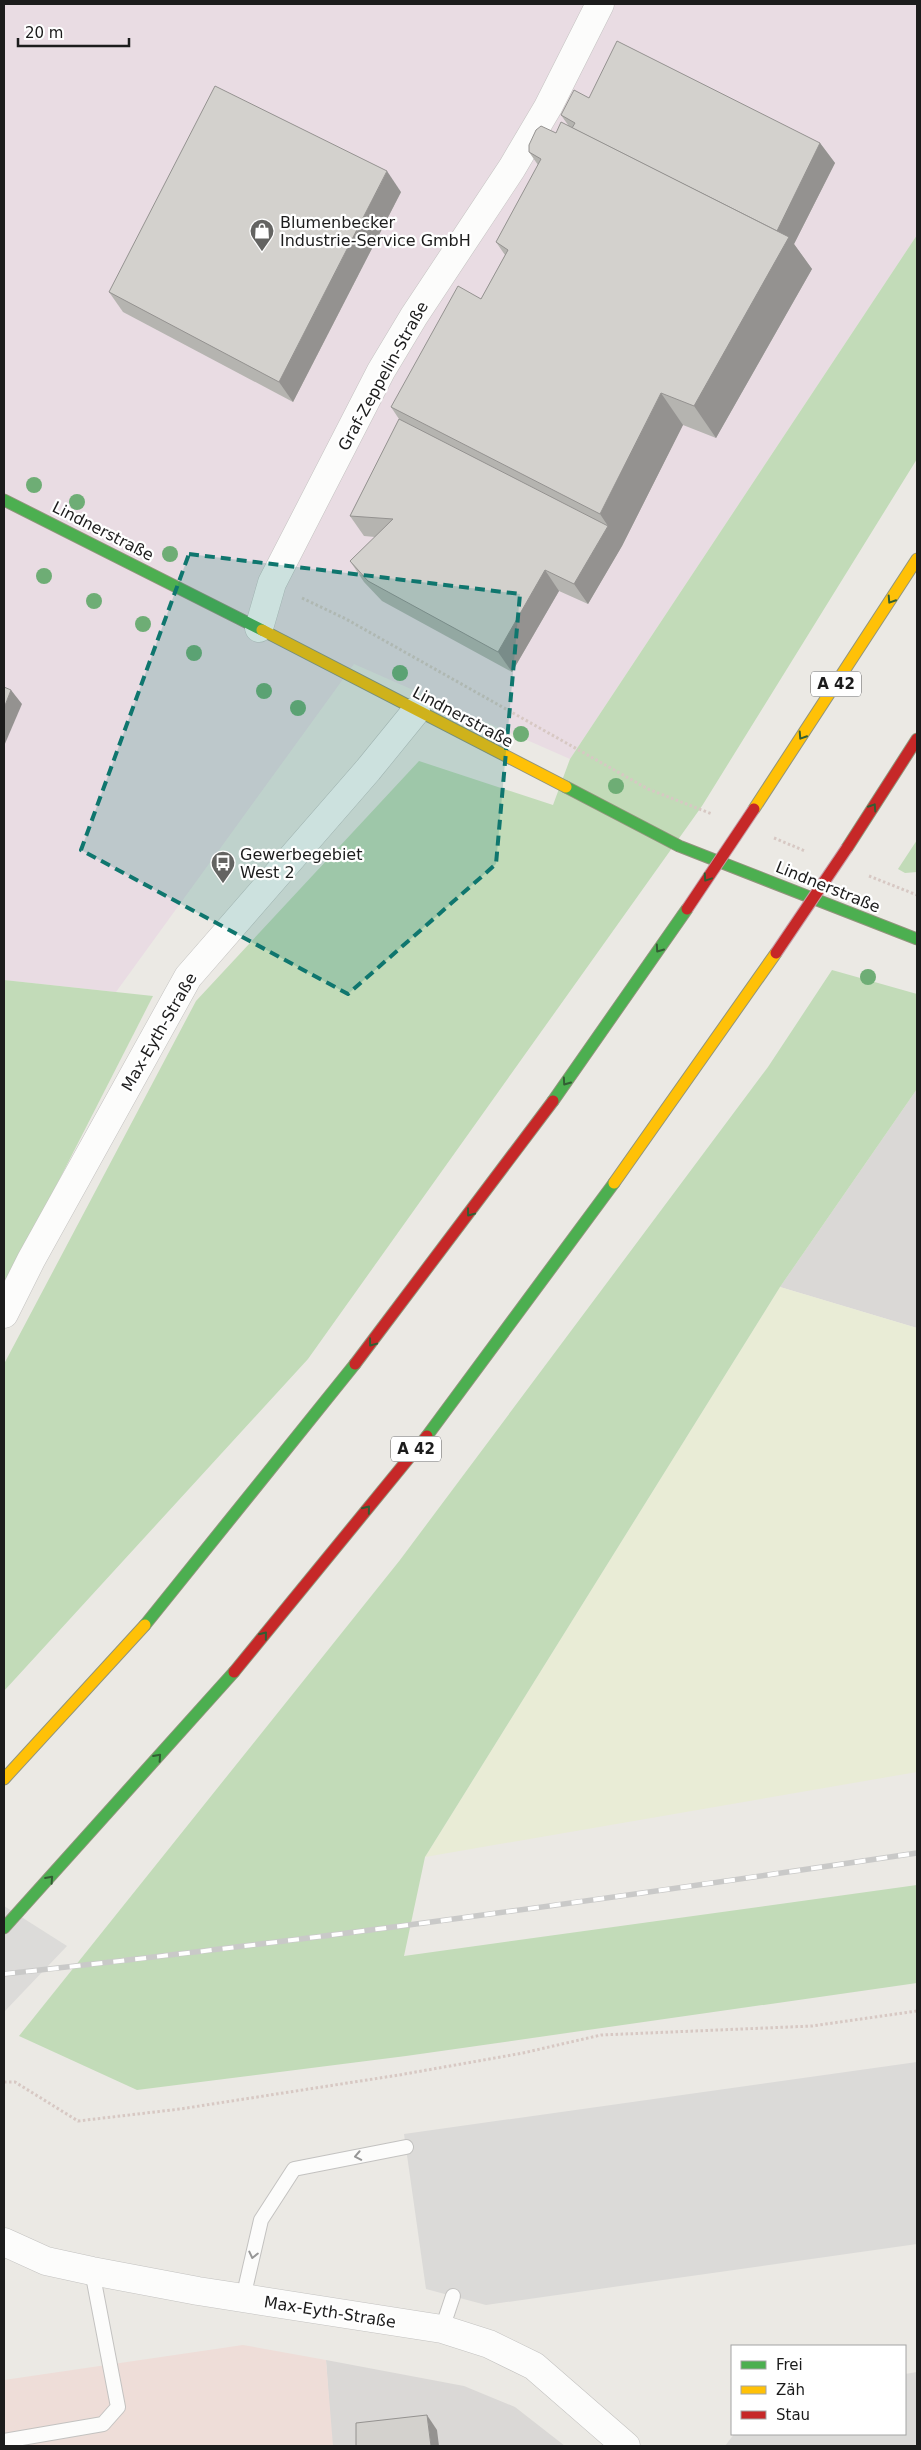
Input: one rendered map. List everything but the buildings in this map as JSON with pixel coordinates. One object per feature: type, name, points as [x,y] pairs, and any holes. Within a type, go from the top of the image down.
[{"type":"main road","name":"Lindnerstraße","points":[[4,500],[259,628],[679,846],[917,939]]},
{"type":"main road","name":"A 42","points":[[4,1779],[146,1624],[343,1380],[527,1138],[686,909],[917,559]]},
{"type":"main road","name":"A 42","points":[[4,1928],[226,1682],[426,1437],[605,1196],[776,953],[847,848],[917,739]]},
{"type":"street","name":"Graf-Zeppelin-Straße","points":[[259,628],[272,583],[382,371],[414,316],[512,168],[548,107],[600,4]]},
{"type":"street","name":"Max-Eyth-Straße","points":[[4,1314],[188,977],[255,896],[368,770],[416,711]]},
{"type":"street","name":"Max-Eyth-Straße","points":[[4,2242],[46,2261],[92,2271],[243,2298],[442,2329],[489,2344],[534,2366],[626,2446]]},
{"type":"lane","points":[[243,2298],[261,2220],[294,2169],[406,2147]]},
{"type":"lane","points":[[4,2441],[104,2424],[118,2408],[92,2271]]},
{"type":"lane","points":[[442,2329],[453,2296]]},
{"type":"path","points":[[272,583],[346,619],[648,789],[713,814]]},
{"type":"path","points":[[769,836],[806,851]]},
{"type":"path","points":[[862,873],[917,895]]},
{"type":"path","points":[[4,2082],[15,2082],[78,2121],[180,2109],[390,2077],[523,2053],[601,2035],[812,2026],[917,2011]]},
{"type":"highlighted area","points":[[189,554],[520,594],[496,864],[348,994],[81,850]]},
{"type":"shaded area","points":[[4,4],[917,4],[917,235],[570,759],[354,664],[116,992],[4,980]]},
{"type":"shaded area","points":[[917,1089],[917,1328],[780,1287]]},
{"type":"shaded area","points":[[917,2062],[917,2244],[486,2305],[426,2289],[404,2134]]},
{"type":"shaded area","points":[[243,2345],[326,2360],[333,2446],[4,2446],[4,2380]]},
{"type":"shaded area","points":[[326,2360],[464,2386],[515,2407],[565,2446],[332,2446]]},
{"type":"shaded area","points":[[917,2372],[917,2446],[725,2446],[733,2435],[906,2435],[906,2374]]},
{"type":"green space","points":[[917,235],[917,459],[702,806],[308,1359],[4,1691],[4,1364],[196,1001],[419,761],[553,805],[570,759]]},
{"type":"green space","points":[[917,840],[917,872],[905,873],[898,869]]},
{"type":"green space","points":[[832,970],[917,994],[917,1089],[780,1287],[425,1857],[404,1956],[917,1885],[917,1983],[406,2056],[137,2090],[19,2036],[400,1560],[768,1067]]},
{"type":"green space","points":[[4,980],[153,996],[4,1288]]},
{"type":"green space","points":[[780,1287],[917,1328],[917,1772],[425,1857]]},
{"type":"pier","points":[[4,1906],[67,1946],[4,2012]]},
{"type":"railway","points":[[4,1974],[233,1948],[461,1918],[917,1853]]},
{"type":"traffic: fast","points":[[4,500],[262,630]]},
{"type":"traffic: fast","points":[[566,787],[679,846],[917,939]]},
{"type":"traffic: fast","points":[[553,1101],[687,909]]},
{"type":"traffic: fast","points":[[427,1436],[614,1183]]},
{"type":"traffic: fast","points":[[145,1625],[355,1364]]},
{"type":"traffic: fast","points":[[4,1928],[234,1672]]},
{"type":"traffic: slow","points":[[754,809],[917,559]]},
{"type":"traffic: slow","points":[[262,630],[566,787]]},
{"type":"traffic: slow","points":[[614,1183],[776,953]]},
{"type":"traffic: slow","points":[[4,1779],[145,1625]]},
{"type":"traffic: jam","points":[[847,848],[917,739]]},
{"type":"traffic: jam","points":[[687,909],[754,809]]},
{"type":"traffic: jam","points":[[776,953],[847,848]]},
{"type":"traffic: jam","points":[[355,1364],[553,1101]]},
{"type":"traffic: jam","points":[[234,1672],[427,1436]]},
{"type":"place","name":"Blumenbecker Industrie-Service GmbH","points":[[262,252]]},
{"type":"place","name":"Gewerbegebiet West 2","points":[[223,884]]}]
